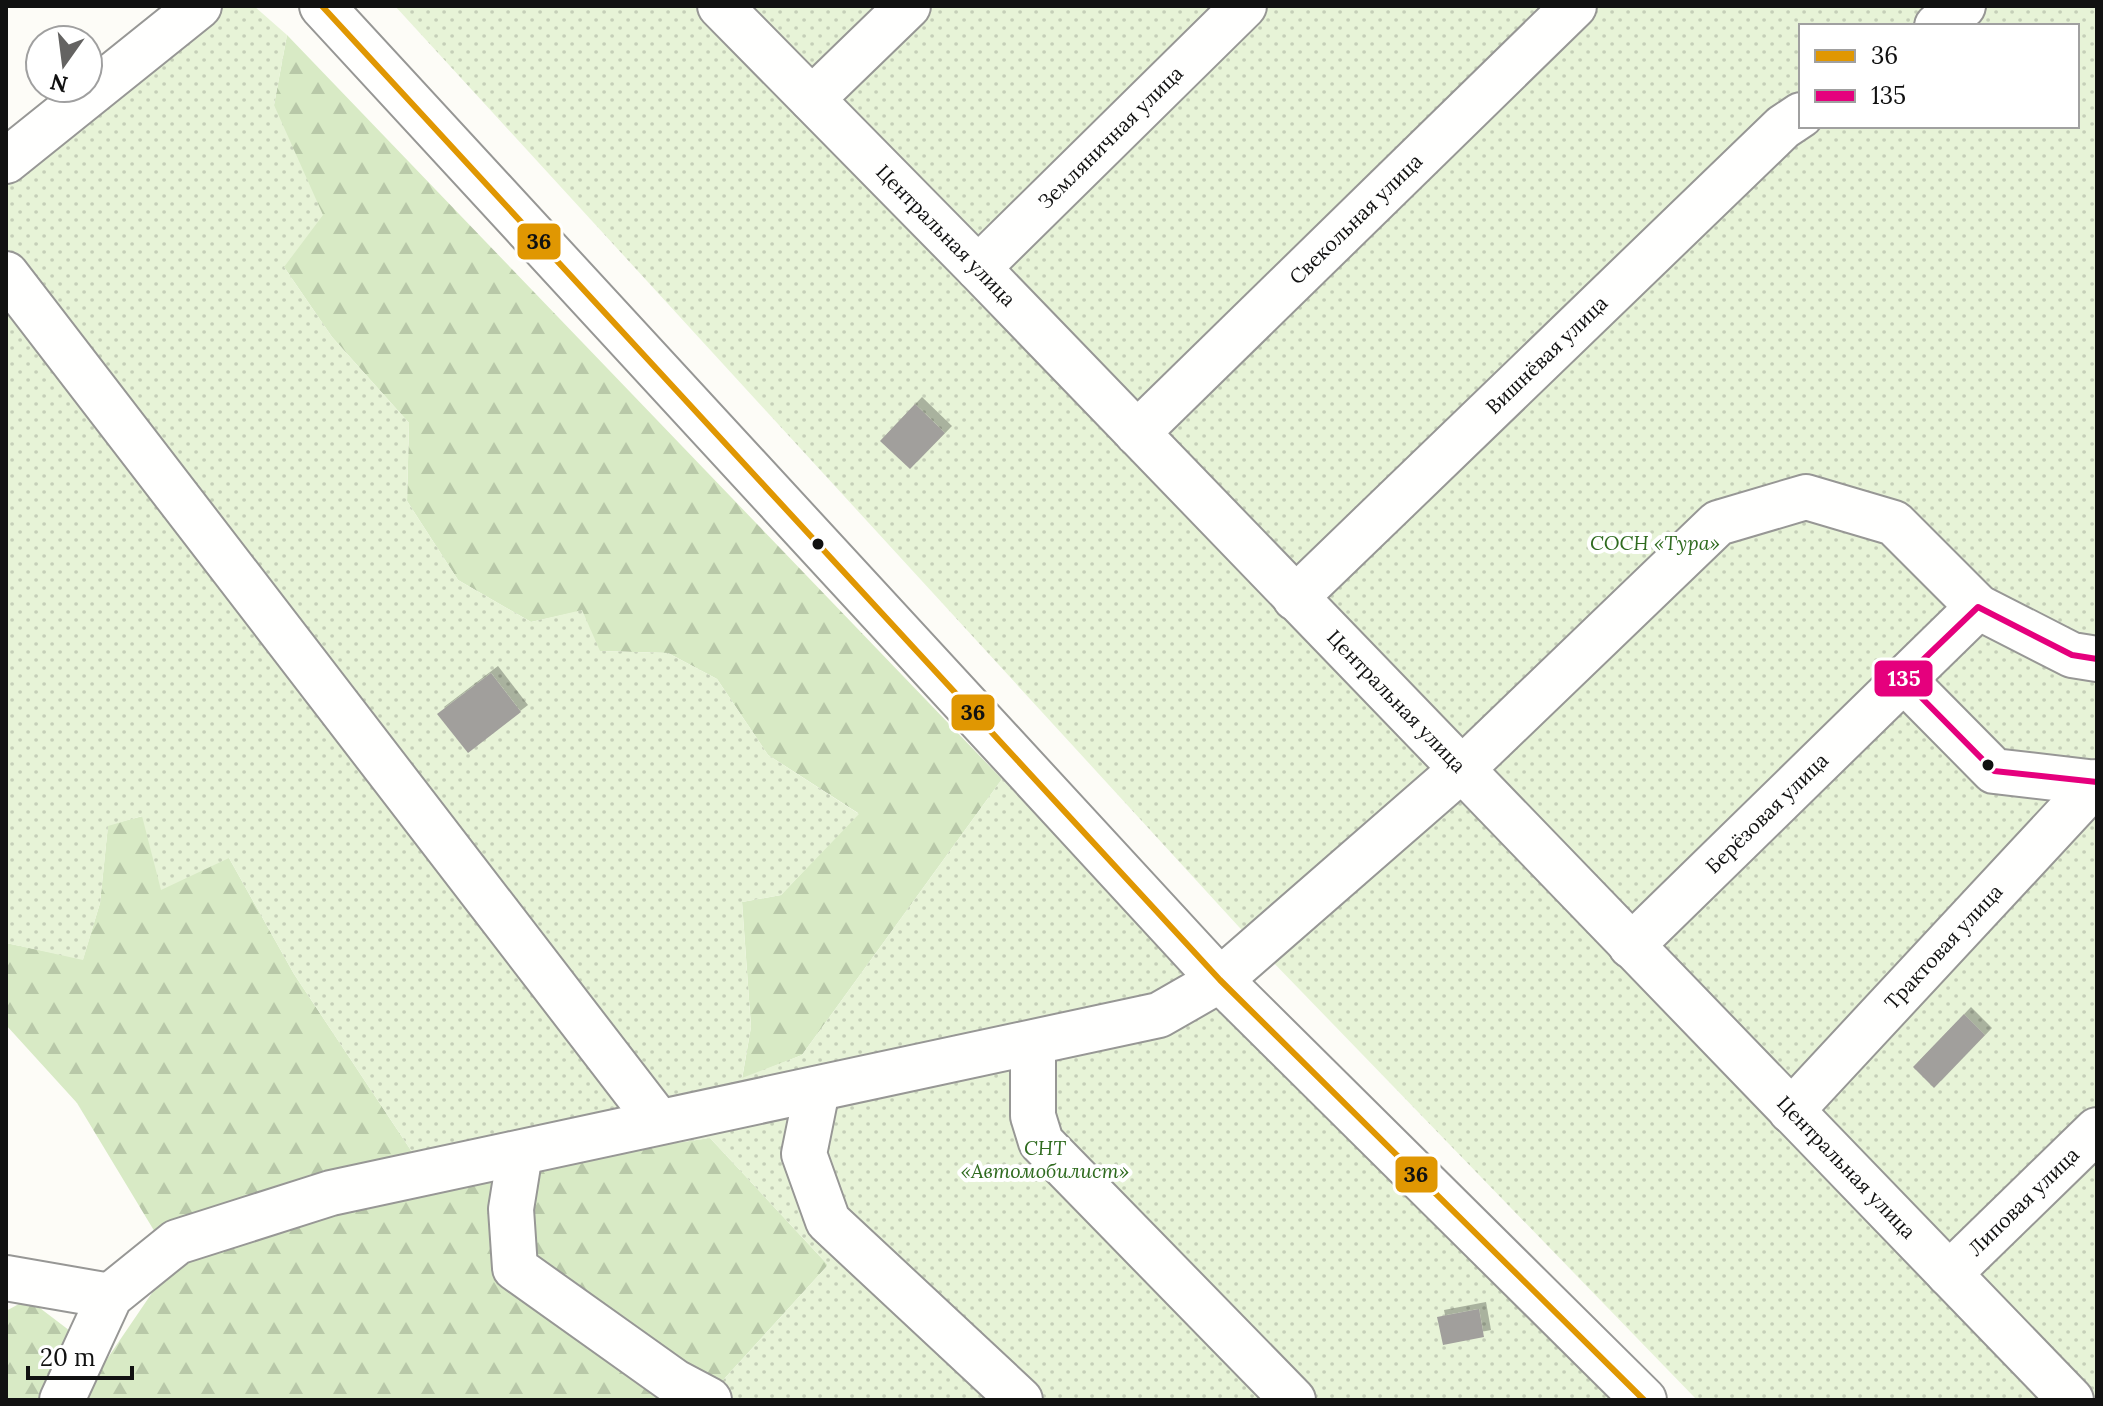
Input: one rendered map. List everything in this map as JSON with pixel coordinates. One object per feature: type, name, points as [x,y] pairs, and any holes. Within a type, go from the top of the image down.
[{"type":"street","points":[[6,161],[199,6]]},
{"type":"street","points":[[322,6],[1220,980],[1644,1400]]},
{"type":"street","name":"Центральная улица","points":[[720,6],[978,268],[2071,1400]]},
{"type":"street","points":[[812,99],[908,6]]},
{"type":"street","name":"Земляничная улица","points":[[978,268],[1244,6]]},
{"type":"street","name":"Свекольная улица","points":[[1137,433],[1574,6]]},
{"type":"street","points":[[1940,24],[1963,6]]},
{"type":"street","name":"Вишнёвая улица","points":[[1295,598],[1783,127],[1799,116]]},
{"type":"street","points":[[6,274],[658,1121]]},
{"type":"street","points":[[62,1400],[110,1296],[177,1242],[331,1193],[1159,1015],[1220,980],[1461,770],[1718,523],[1806,497],[1894,523],[1978,607],[2072,655],[2097,659]]},
{"type":"street","name":"Берёзовая улица","points":[[1631,946],[1978,607]]},
{"type":"street","points":[[1903,679],[1994,771],[2097,782]]},
{"type":"street","name":"Трактовая улица","points":[[1791,1111],[2097,782]]},
{"type":"street","points":[[1033,1043],[1033,1116],[1041,1142],[1293,1400]]},
{"type":"street","points":[[817,1090],[804,1154],[828,1221],[1020,1400]]},
{"type":"street","name":"Липовая улица","points":[[1949,1274],[2097,1130]]},
{"type":"street","points":[[520,1153],[511,1209],[515,1268],[675,1382],[709,1400]]},
{"type":"street","points":[[6,1278],[110,1296]]},
{"type":"green space","name":"СНТ «Автомобилист»","points":[[223,6],[254,6],[287,35],[274,105],[323,215],[284,267],[332,337],[409,423],[407,501],[458,580],[531,622],[582,610],[600,651],[668,653],[717,679],[768,755],[859,814],[781,895],[742,902],[751,1027],[742,1078],[802,1055],[1002,779],[1627,1400],[705,1400],[828,1265],[710,1138],[430,1179],[294,974],[229,858],[161,890],[142,816],[108,826],[100,903],[83,960],[6,943],[6,185]]},
{"type":"green space","name":"СОСН «Тура»","points":[[395,6],[2097,6],[2097,1400],[1697,1400],[1239,927]]},
{"type":"green space","points":[[287,35],[1002,779],[802,1055],[742,1079],[751,1027],[742,902],[781,895],[858,813],[768,755],[717,679],[668,653],[599,651],[581,611],[531,622],[458,580],[407,501],[409,423],[332,337],[284,267],[274,105]]},
{"type":"green space","points":[[143,816],[229,858],[294,974],[430,1179],[710,1138],[828,1265],[705,1400],[6,1400],[6,1311],[28,1299],[107,1359],[173,1262],[77,1103],[6,1025],[6,943],[83,959],[100,903],[108,825]]},
{"type":"building","points":[[915,404],[945,433],[910,469],[880,441]]},
{"type":"building","points":[[491,673],[521,712],[468,753],[437,714]]},
{"type":"building","points":[[1964,1014],[1985,1035],[1934,1088],[1913,1067]]},
{"type":"building","points":[[1479,1309],[1484,1337],[1443,1345],[1437,1317]]},
{"type":"transit line","name":"36","points":[[322,6],[1220,980],[1644,1400]]},
{"type":"transit line","name":"135","points":[[2097,659],[2072,655],[1978,607],[1903,679],[1994,771],[2097,782]]}]
